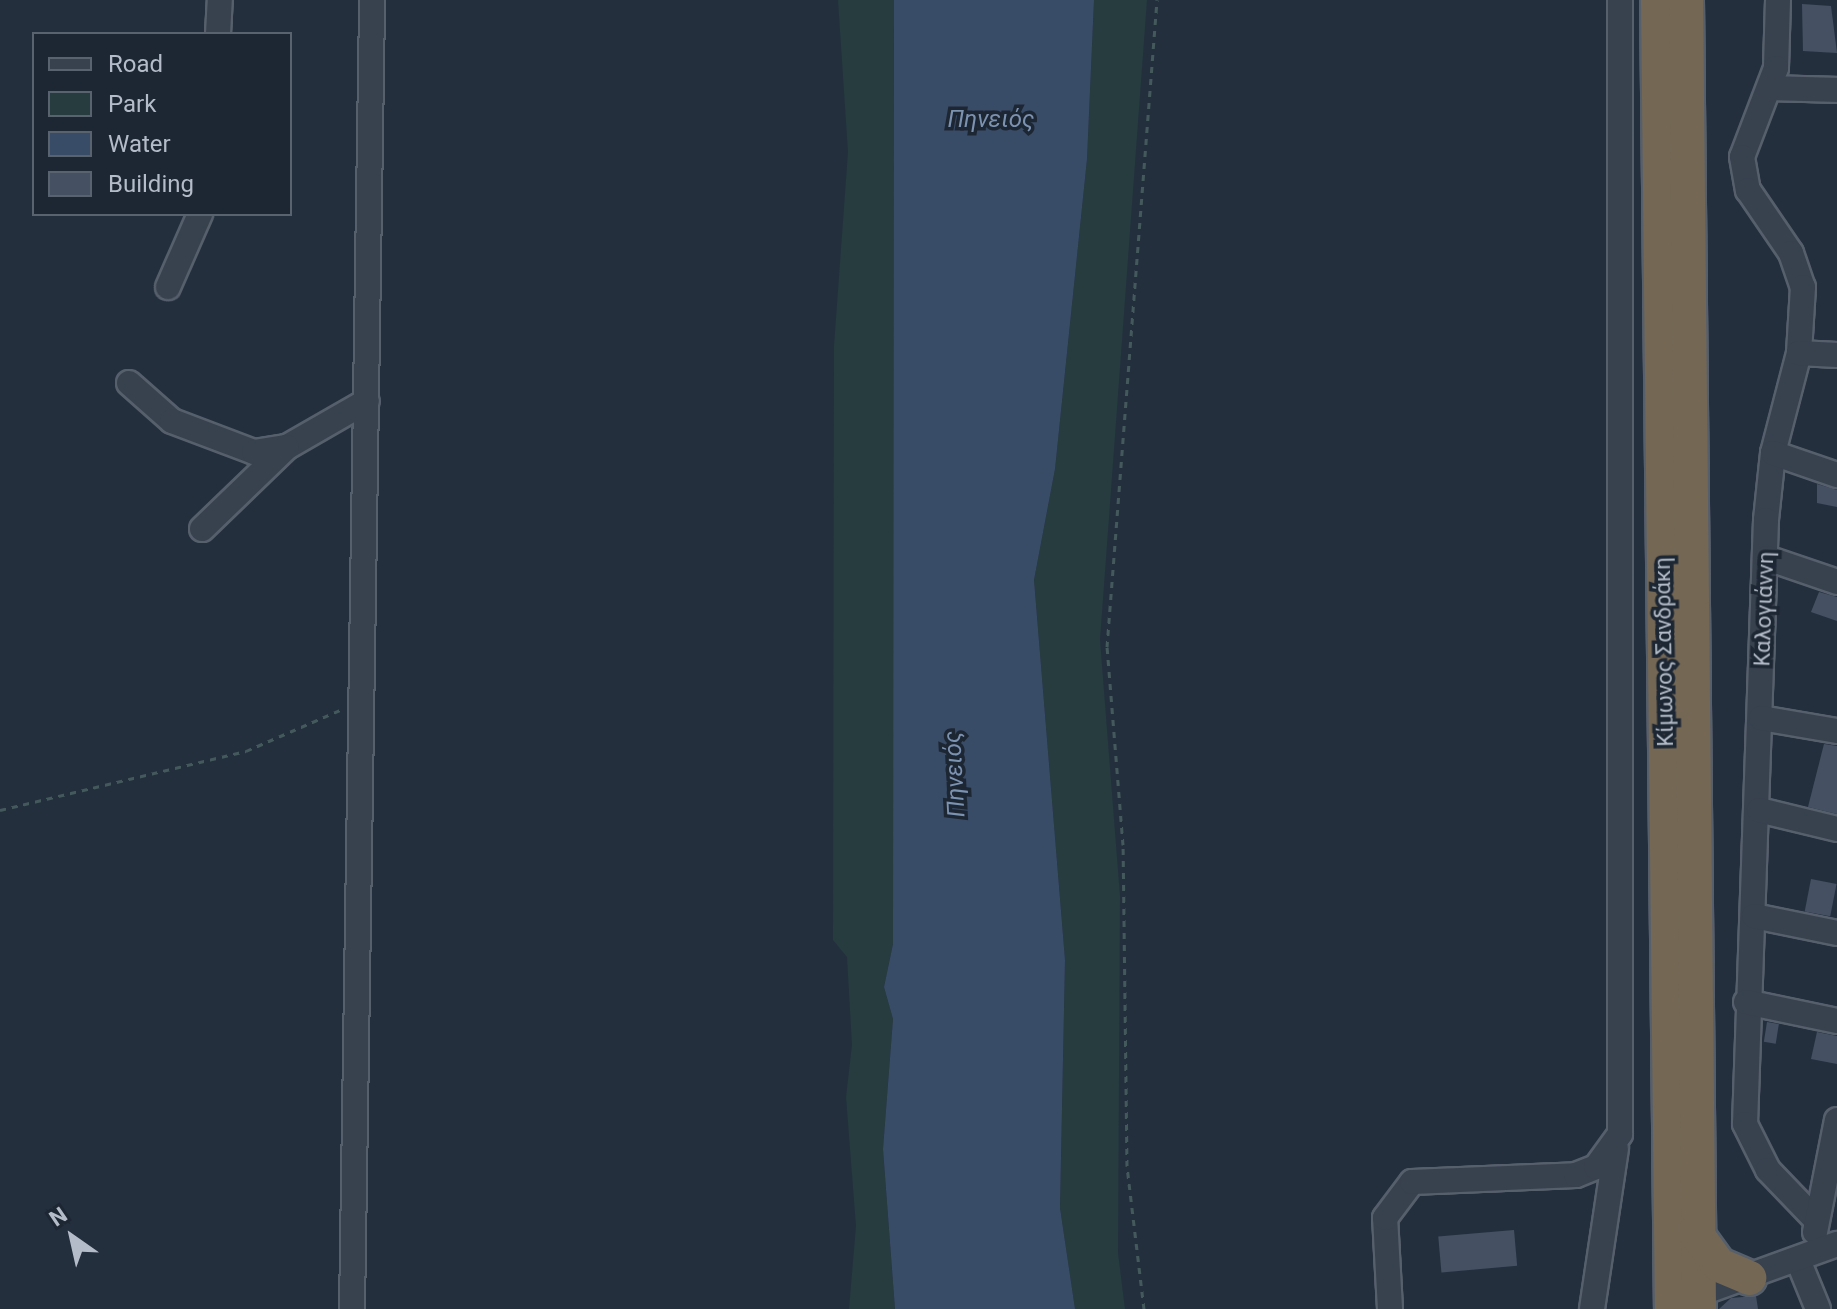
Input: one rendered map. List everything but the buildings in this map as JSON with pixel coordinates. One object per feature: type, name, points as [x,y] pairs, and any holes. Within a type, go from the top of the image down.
[{"type":"highway","name":"Κίμωνος Σανδράκη","points":[[1658,0],[1680,1305]]},
{"type":"highway","name":"Κίμωνος Σανδράκη","points":[[1680,1305],[1695,1232],[1686,0]]},
{"type":"highway","points":[[1695,1232],[1719,1265],[1749,1278]]},
{"type":"street","points":[[218,32],[220,0]]},
{"type":"street","points":[[352,1309],[372,0]]},
{"type":"street","points":[[1592,1309],[1616,1143],[1624,1110],[1620,0]]},
{"type":"street","name":"Καλογιάννη","points":[[1778,0],[1771,88],[1742,157],[1748,190],[1800,276],[1799,353],[1773,453],[1754,916],[1746,1002],[1745,1124],[1768,1170],[1816,1220]]},
{"type":"street","points":[[1771,88],[1837,90]]},
{"type":"street","points":[[168,287],[199,216]]},
{"type":"street","points":[[1799,353],[1837,355]]},
{"type":"street","points":[[129,383],[172,421],[205,438],[254,452],[287,447]]},
{"type":"street","points":[[202,529],[287,447],[367,401]]},
{"type":"street","points":[[1773,453],[1837,475]]},
{"type":"street","points":[[1767,558],[1837,582]]},
{"type":"street","points":[[1761,718],[1837,731]]},
{"type":"street","points":[[1759,810],[1837,829]]},
{"type":"street","points":[[1754,916],[1837,933]]},
{"type":"street","points":[[1746,1002],[1837,1021]]},
{"type":"street","points":[[1818,1309],[1805,1257],[1833,1160],[1837,1120]]},
{"type":"street","points":[[1390,1309],[1385,1218],[1412,1182],[1576,1175],[1596,1167],[1616,1143]]},
{"type":"street","points":[[1680,1305],[1837,1244]]},
{"type":"path","points":[[1144,1309],[1127,1166],[1123,845],[1107,647],[1157,0]]},
{"type":"path","points":[[0,810],[246,751],[361,699]]},
{"type":"green space","points":[[838,0],[894,0],[893,944],[884,987],[893,1019],[883,1149],[895,1309],[849,1309],[856,1226],[846,1097],[852,1045],[847,957],[833,940],[834,346],[848,152]]},
{"type":"green space","points":[[1094,0],[1147,0],[1100,640],[1120,896],[1118,1253],[1125,1309],[1075,1309],[1060,1208],[1065,960],[1034,580],[1055,469],[1087,159]]},
{"type":"water","name":"Πηνειός","points":[[894,0],[1094,0],[1087,159],[1055,469],[1034,580],[1065,960],[1060,1208],[1075,1309],[895,1309],[883,1149],[893,1019],[884,987],[893,944]]}]
